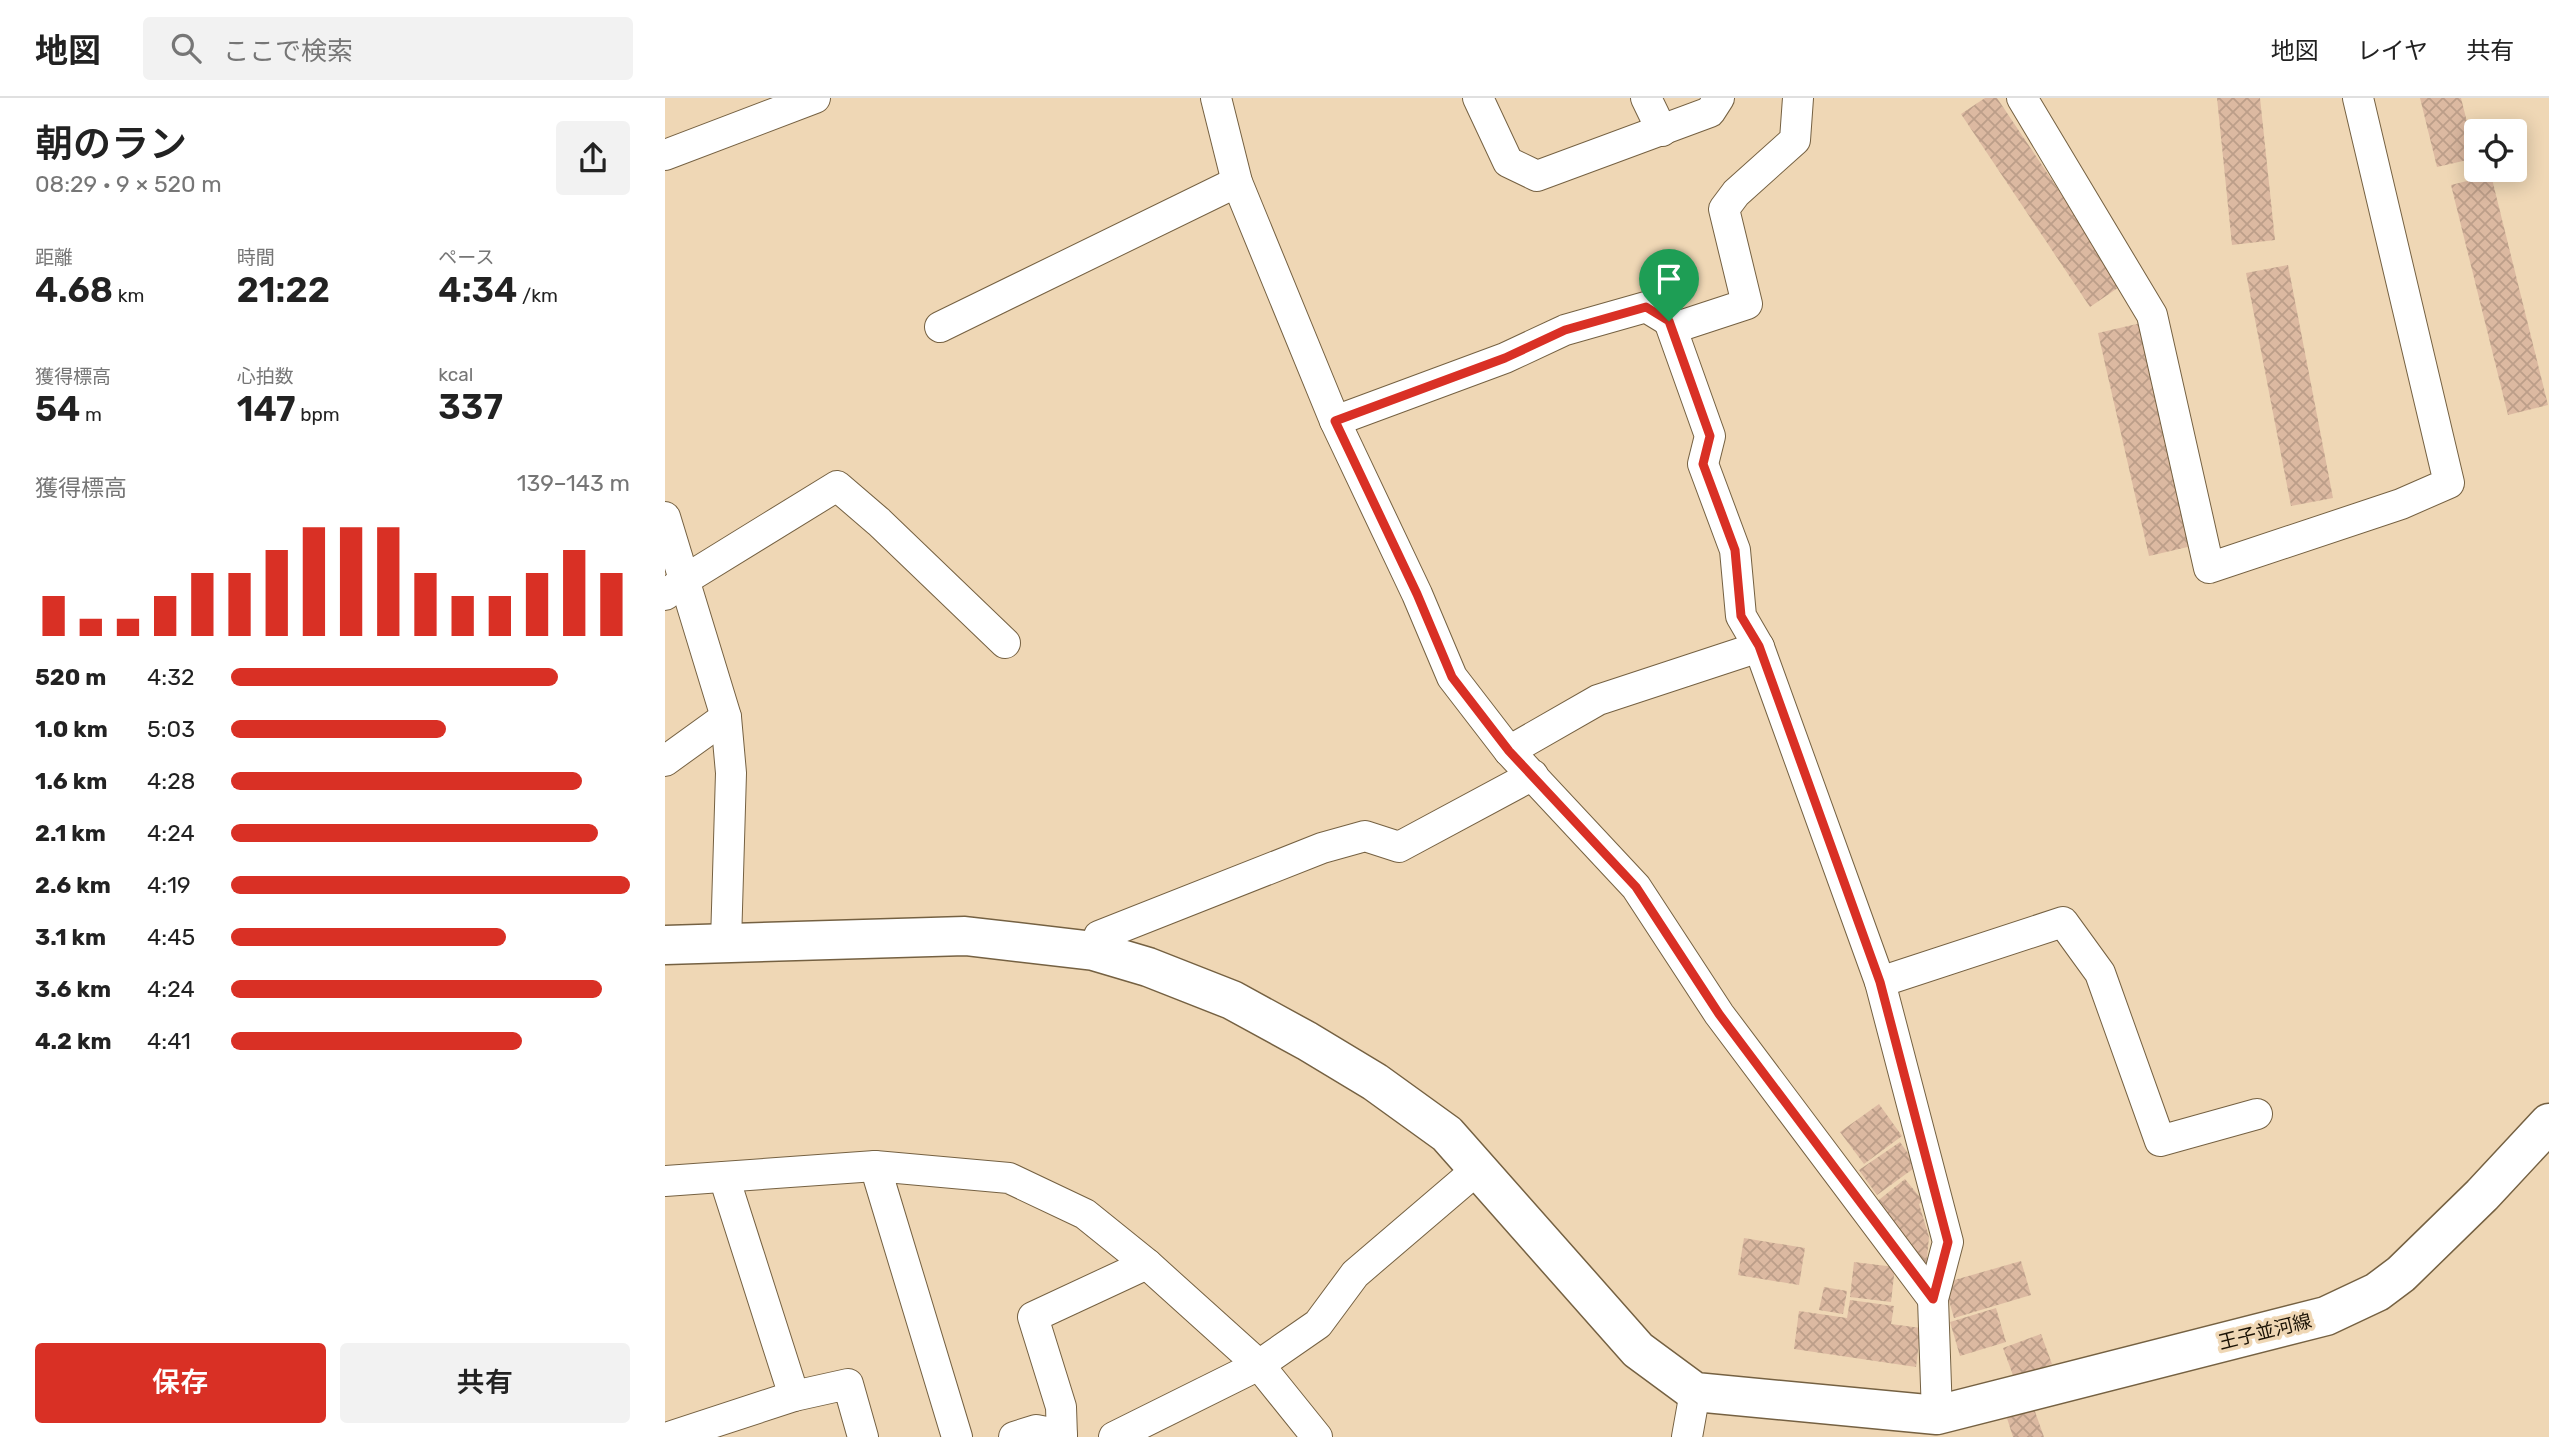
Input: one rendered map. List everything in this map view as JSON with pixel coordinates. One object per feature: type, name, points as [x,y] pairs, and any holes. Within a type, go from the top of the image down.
[{"type":"street","points":[[665,155],[815,98]]},
{"type":"street","points":[[1216,98],[1237,182],[1335,421],[1417,594],[1452,677],[1509,751],[1636,887],[1719,1014],[1933,1299]]},
{"type":"street","points":[[1478,98],[1508,162],[1537,176],[1710,112],[1719,98]]},
{"type":"street","points":[[1646,98],[1662,131]]},
{"type":"street","points":[[1335,421],[1505,358],[1565,330],[1646,307],[1680,326],[1747,304],[1724,209],[1736,193],[1794,140],[1798,98]]},
{"type":"street","points":[[2022,98],[2152,315],[2209,568],[2401,504],[2449,484],[2358,98]]},
{"type":"street","points":[[940,327],[1237,182]]},
{"type":"street","points":[[1669,321],[1710,436],[1703,464],[1735,550],[1741,616],[1759,646],[1880,982],[1948,1242],[1933,1299],[1935,1426]]},
{"type":"street","points":[[675,587],[837,486],[879,522],[1005,643]]},
{"type":"street","points":[[665,517],[675,587],[726,717],[731,773],[726,942]]},
{"type":"street","points":[[1509,751],[1598,700],[1759,646]]},
{"type":"street","points":[[665,761],[726,717]]},
{"type":"street","points":[[1094,951],[1099,936],[1322,848],[1365,836],[1398,847],[1533,775]]},
{"type":"street","points":[[1880,982],[2063,922],[2100,973],[2160,1141],[2257,1114]]},
{"type":"street","points":[[665,945],[965,936],[1094,951],[1148,967],[1232,1000],[1375,1082],[1447,1134],[1638,1350],[1695,1392],[1686,1437]]},
{"type":"street","name":"王子並河線","points":[[1695,1392],[1935,1426],[2326,1316],[2377,1292],[2400,1275],[2549,1124]]},
{"type":"street","points":[[875,1166],[957,1437]]},
{"type":"street","points":[[665,1181],[875,1166],[1009,1178],[1085,1214],[1147,1264],[1259,1365],[1317,1437]]},
{"type":"street","points":[[1114,1437],[1259,1365],[1318,1324],[1355,1274],[1479,1168]]},
{"type":"street","points":[[724,1177],[794,1396]]},
{"type":"street","points":[[1014,1437],[1035,1430],[1062,1436],[1061,1407],[1033,1317],[1147,1264]]},
{"type":"street","points":[[669,1437],[794,1396],[848,1384],[863,1437]]},
{"type":"building","points":[[1985,98],[1997,98],[2122,285],[2090,307],[1961,114]]},
{"type":"building","points":[[2217,98],[2260,98],[2275,240],[2232,245]]},
{"type":"building","points":[[2420,98],[2461,98],[2466,119],[2464,119],[2464,161],[2437,167]]},
{"type":"building","points":[[2464,182],[2493,182],[2548,405],[2508,415],[2451,185]]},
{"type":"building","points":[[2288,265],[2333,498],[2291,506],[2246,273]]},
{"type":"building","points":[[2141,323],[2192,546],[2149,556],[2098,333]]},
{"type":"building","points":[[1879,1104],[1902,1136],[1864,1164],[1840,1132]]},
{"type":"building","points":[[1900,1142],[1917,1166],[1877,1195],[1859,1170]]},
{"type":"building","points":[[1905,1179],[1923,1201],[1919,1204],[1929,1237],[1926,1268],[1875,1203]]},
{"type":"building","points":[[1744,1238],[1805,1248],[1799,1285],[1738,1275]]},
{"type":"building","points":[[2021,1261],[2031,1295],[1954,1318],[1944,1283]]},
{"type":"building","points":[[1854,1262],[1895,1267],[1891,1302],[1850,1297]]},
{"type":"building","points":[[1824,1287],[1847,1291],[1843,1314],[1819,1310]]},
{"type":"building","points":[[1850,1300],[1894,1306],[1891,1324],[1921,1328],[1916,1367],[1794,1349],[1799,1311],[1847,1318]]},
{"type":"building","points":[[1996,1308],[2006,1342],[1960,1356],[1950,1322]]},
{"type":"building","points":[[2041,1334],[2052,1364],[2014,1378],[2003,1348]]},
{"type":"building","points":[[2033,1406],[2044,1437],[2013,1437],[2006,1415]]},
{"type":"route","points":[[1646,307],[1669,321],[1710,436],[1703,464],[1735,550],[1741,616],[1759,646],[1880,982],[1948,1242],[1933,1299],[1719,1014],[1636,887],[1509,751],[1452,677],[1417,594],[1335,421],[1505,358],[1565,330],[1646,307]]}]
